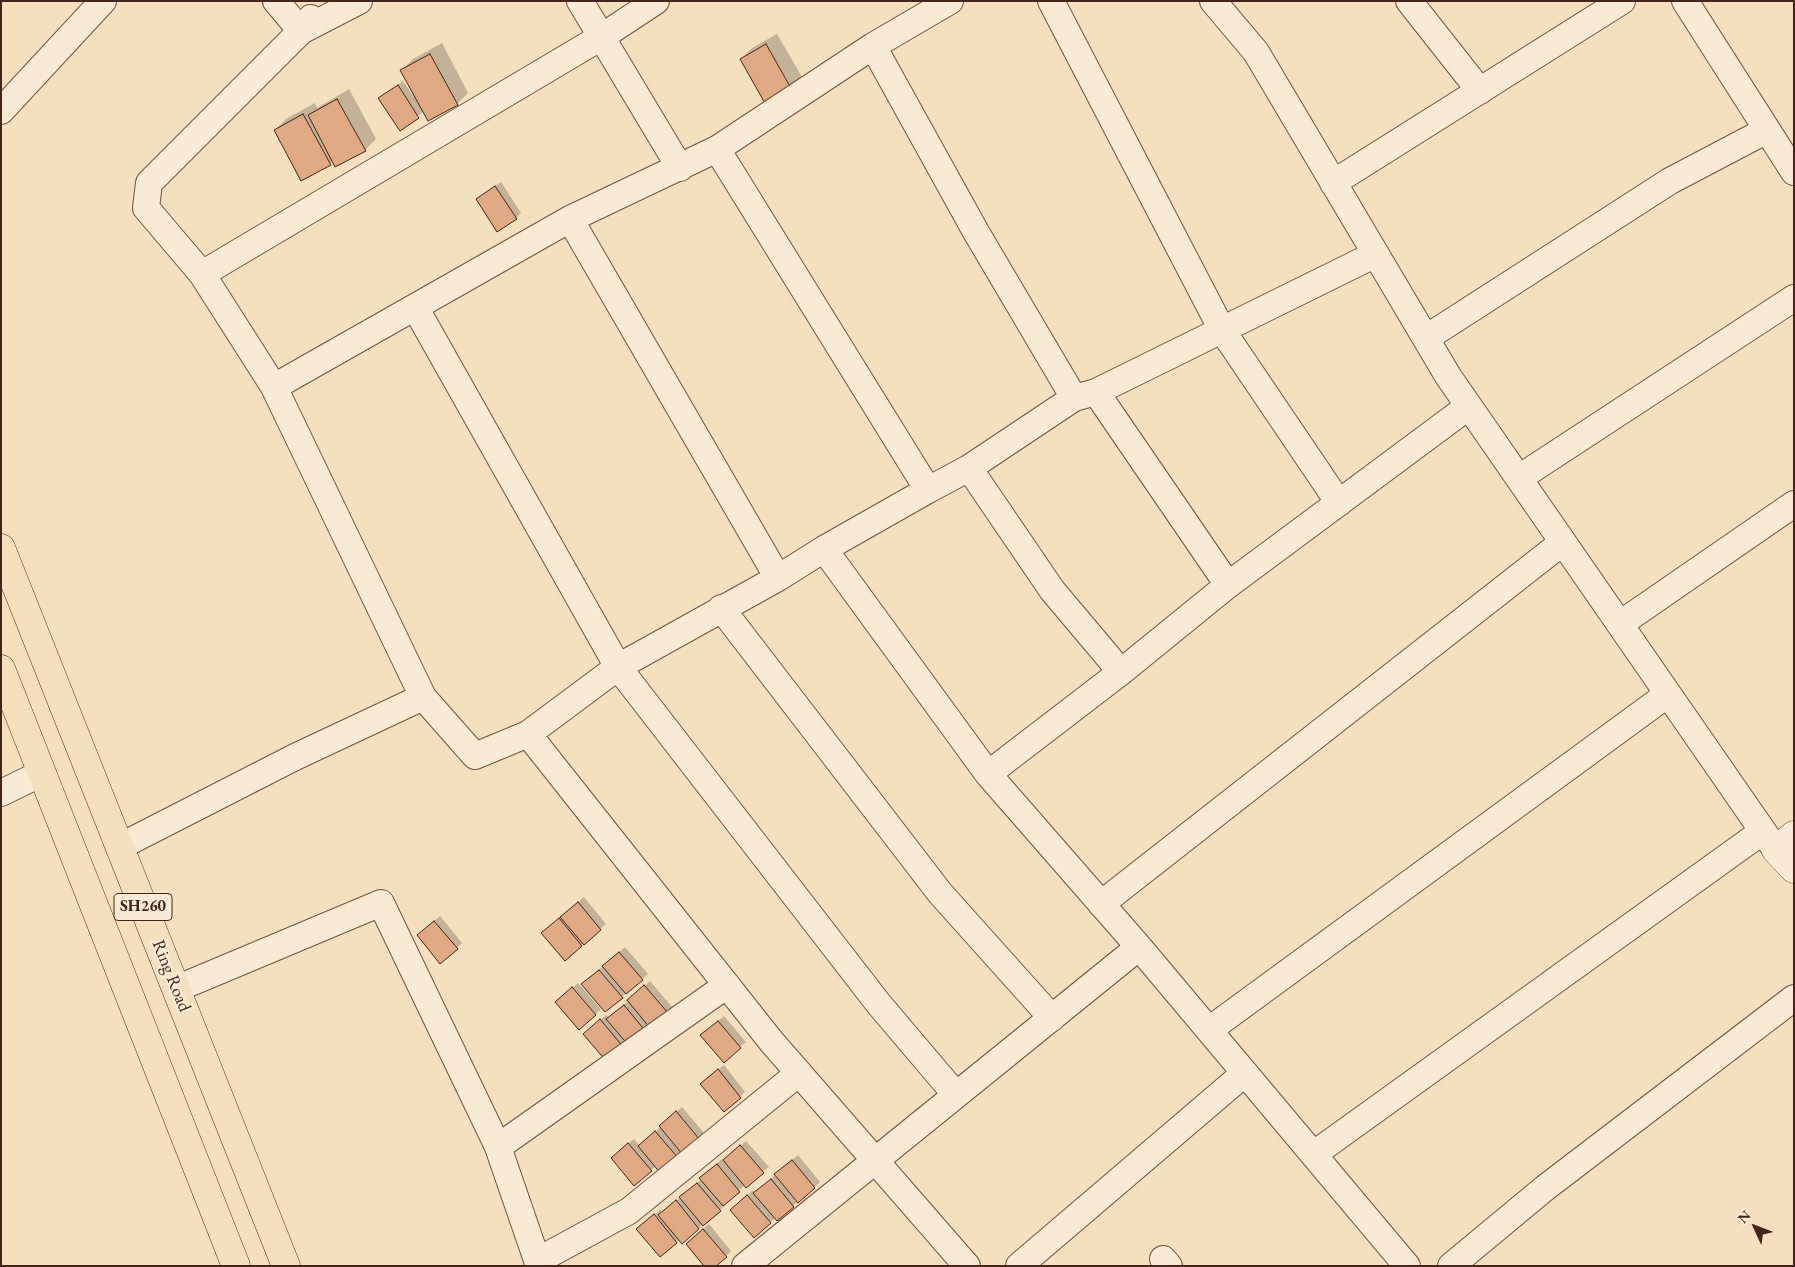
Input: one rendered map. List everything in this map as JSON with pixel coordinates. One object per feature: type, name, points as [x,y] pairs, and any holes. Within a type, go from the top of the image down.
[{"type":"highway","name":"Ring Road","points":[[1,548],[286,1266]]},
{"type":"highway","name":"SH260","points":[[1,669],[236,1266]]},
{"type":"street","points":[[1,111],[103,1]]},
{"type":"street","points":[[276,1],[301,31]]},
{"type":"street","points":[[323,1],[301,31],[149,183],[146,208],[202,274],[274,387],[423,698],[475,756],[528,734],[618,667],[969,468],[1085,395],[1376,254]]},
{"type":"street","points":[[301,31],[359,1]]},
{"type":"street","points":[[580,1],[680,168]]},
{"type":"street","points":[[202,274],[602,36],[656,1]]},
{"type":"street","points":[[274,387],[570,219],[717,149],[872,46],[950,1]]},
{"type":"street","points":[[1051,1],[1222,330],[1339,503]]},
{"type":"street","points":[[1213,1],[1256,52],[1426,338],[1469,406],[1668,694],[1782,846],[1314,1154]]},
{"type":"street","points":[[1409,1],[1480,91]]},
{"type":"street","points":[[1685,1],[1794,172]]},
{"type":"street","points":[[1333,183],[1480,91],[1604,6]]},
{"type":"street","points":[[872,46],[976,232],[1085,395],[1228,585]]},
{"type":"street","points":[[1426,338],[1670,181],[1768,130]]},
{"type":"street","points":[[717,149],[928,490]]},
{"type":"street","points":[[570,219],[778,578]]},
{"type":"street","points":[[1518,478],[1794,298]]},
{"type":"street","points":[[415,307],[618,667],[878,1003],[956,1095]]},
{"type":"street","points":[[988,774],[1121,672],[1228,585],[1469,406]]},
{"type":"street","points":[[969,468],[1052,590],[1121,672]]},
{"type":"street","points":[[1620,624],[1794,504]]},
{"type":"street","points":[[1101,904],[1563,542]]},
{"type":"street","points":[[824,549],[988,774],[1139,947],[1407,1266]]},
{"type":"street","points":[[721,608],[940,893],[1052,1018]]},
{"type":"street","points":[[1209,1030],[1668,694]]},
{"type":"street","points":[[119,846],[295,757],[423,698]]},
{"type":"street","points":[[528,734],[727,986],[799,1073],[967,1266]]},
{"type":"street","points":[[1,793],[42,773]]},
{"type":"street","points":[[176,989],[381,903],[498,1147],[538,1264],[629,1211],[799,1073]]},
{"type":"street","points":[[745,1266],[1139,947]]},
{"type":"street","points":[[498,1147],[727,986]]},
{"type":"street","points":[[1451,1266],[1545,1188],[1794,998]]},
{"type":"street","points":[[1019,1266],[1245,1073]]},
{"type":"building","points":[[766,44],[792,90],[766,105],[740,59]]},
{"type":"building","points":[[430,54],[458,105],[428,121],[400,70]]},
{"type":"building","points":[[398,85],[419,118],[400,131],[378,98]]},
{"type":"building","points":[[337,99],[366,151],[335,167],[308,115]]},
{"type":"building","points":[[303,114],[331,165],[301,181],[274,130]]},
{"type":"building","points":[[495,186],[517,219],[497,232],[476,199]]},
{"type":"building","points":[[578,902],[601,930],[584,945],[560,917]]},
{"type":"building","points":[[559,918],[582,946],[565,961],[541,933]]},
{"type":"building","points":[[434,921],[458,949],[440,964],[417,935]]},
{"type":"building","points":[[619,952],[643,980],[626,994],[602,966]]},
{"type":"building","points":[[599,970],[623,998],[605,1012],[581,984]]},
{"type":"building","points":[[644,985],[668,1013],[650,1028],[627,1000]]},
{"type":"building","points":[[572,987],[596,1015],[579,1030],[555,1002]]},
{"type":"building","points":[[624,1005],[647,1033],[630,1047],[606,1019]]},
{"type":"building","points":[[600,1019],[624,1048],[607,1062],[583,1034]]},
{"type":"building","points":[[718,1021],[741,1048],[724,1063],[700,1035]]},
{"type":"building","points":[[718,1069],[741,1098],[724,1112],[700,1084]]},
{"type":"building","points":[[676,1111],[700,1140],[683,1155],[659,1126]]},
{"type":"building","points":[[655,1131],[679,1159],[661,1174],[638,1146]]},
{"type":"building","points":[[628,1143],[652,1171],[634,1186],[611,1158]]},
{"type":"building","points":[[740,1145],[764,1173],[746,1188],[723,1160]]},
{"type":"building","points":[[792,1160],[815,1188],[798,1203],[774,1174]]},
{"type":"building","points":[[717,1164],[740,1192],[723,1206],[699,1178]]},
{"type":"building","points":[[771,1179],[794,1207],[777,1221],[753,1193]]},
{"type":"building","points":[[697,1183],[721,1211],[703,1226],[679,1197]]},
{"type":"building","points":[[747,1195],[771,1223],[754,1238],[730,1210]]},
{"type":"building","points":[[676,1200],[699,1229],[682,1244],[658,1215]]},
{"type":"building","points":[[654,1214],[677,1243],[660,1257],[636,1229]]},
{"type":"building","points":[[703,1229],[727,1257],[716,1266],[704,1266],[686,1244]]}]
